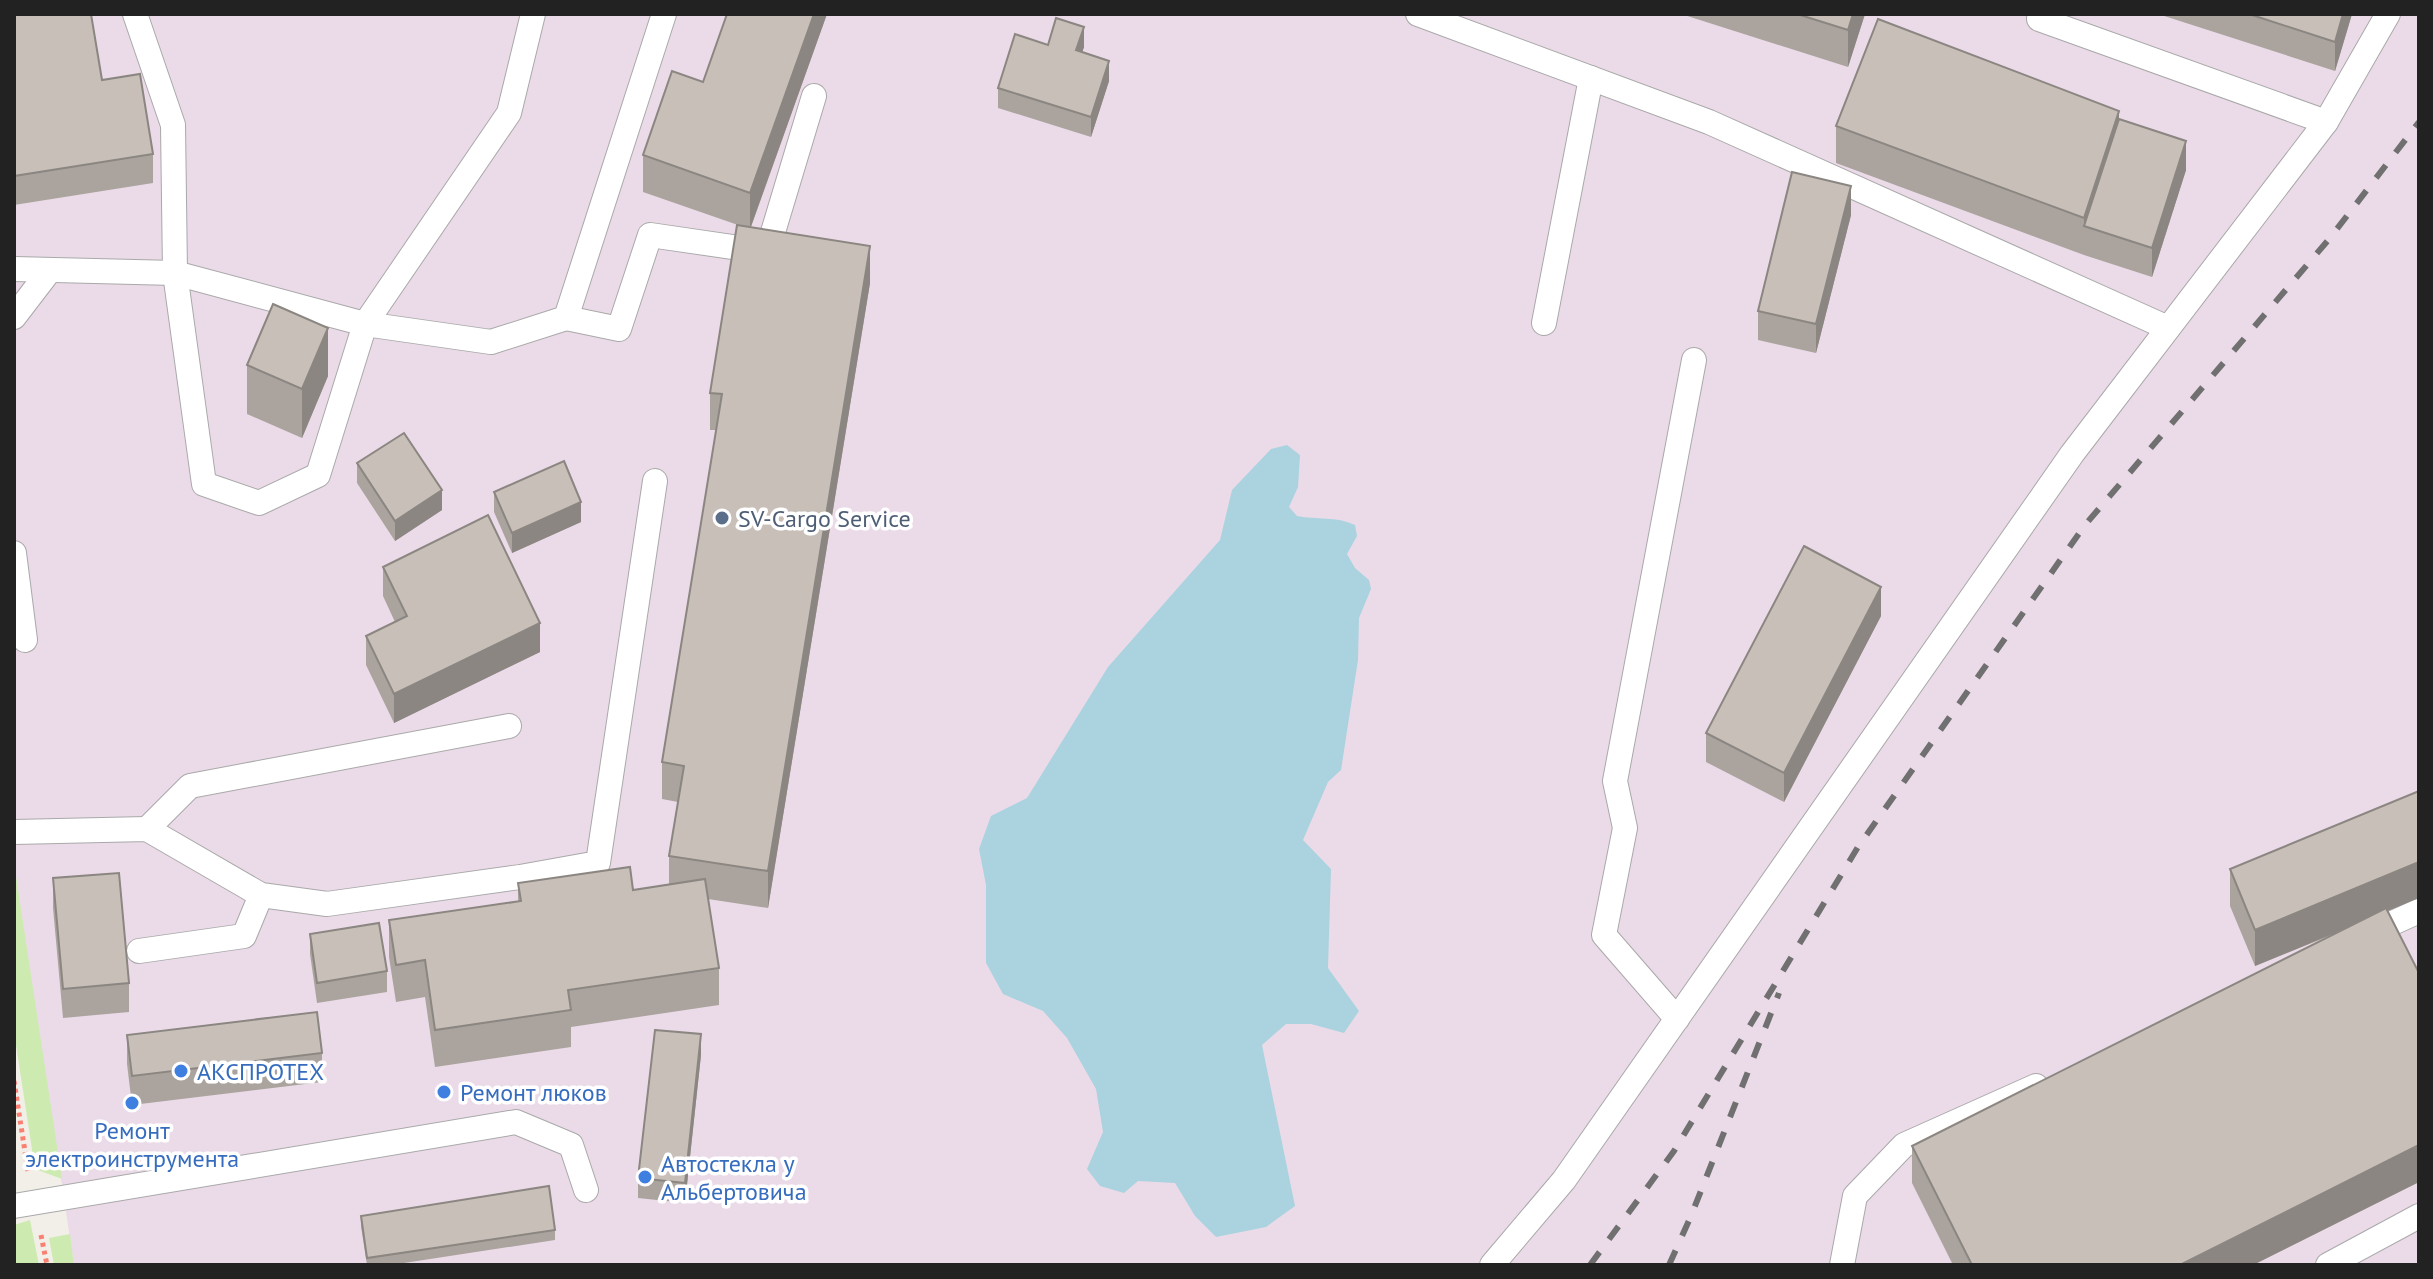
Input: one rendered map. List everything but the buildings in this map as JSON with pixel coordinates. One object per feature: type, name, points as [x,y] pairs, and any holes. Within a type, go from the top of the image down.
[{"type":"lane","points":[[135,14],[173,125],[175,273],[204,484],[259,503],[318,475],[365,324],[509,113],[533,14]]},
{"type":"lane","points":[[566,318],[664,14]]},
{"type":"lane","points":[[1418,14],[1709,122],[2168,328]]},
{"type":"lane","points":[[2041,14],[2039,19],[2326,122]]},
{"type":"lane","points":[[1492,1265],[1564,1180],[2072,454],[2326,122],[2388,14]]},
{"type":"lane","points":[[1544,323],[1591,78]]},
{"type":"lane","points":[[14,269],[175,273],[365,324],[491,342],[566,318],[619,329],[650,235],[767,252],[814,96]]},
{"type":"lane","points":[[14,317],[50,270]]},
{"type":"lane","points":[[1677,1019],[1604,935],[1625,828],[1615,781],[1694,360]]},
{"type":"lane","points":[[598,863],[655,481]]},
{"type":"lane","points":[[14,553],[25,640]]},
{"type":"lane","points":[[147,829],[190,786],[509,726]]},
{"type":"lane","points":[[14,832],[147,829],[261,895],[327,904],[598,863],[624,879]]},
{"type":"lane","points":[[139,951],[244,936],[261,895]]},
{"type":"lane","points":[[2347,944],[2419,911]]},
{"type":"lane","points":[[1842,1265],[1855,1196],[1904,1145],[2061,1074]]},
{"type":"lane","points":[[14,1206],[516,1122],[571,1145],[586,1190]]},
{"type":"lane","points":[[2328,1265],[2419,1216]]},
{"type":"shaded area","points":[[14,14],[2419,14],[2419,1263],[74,1265],[14,866]]},
{"type":"green space","points":[[14,863],[62,1179],[35,1169],[14,1032]]},
{"type":"green space","points":[[30,1220],[39,1265],[14,1265],[14,1225]]},
{"type":"green space","points":[[70,1234],[74,1265],[54,1265],[49,1238]]},
{"type":"water","points":[[1287,445],[1300,455],[1298,487],[1289,507],[1297,516],[1341,520],[1355,525],[1357,536],[1347,554],[1355,568],[1369,580],[1371,589],[1359,618],[1358,660],[1341,770],[1328,782],[1303,840],[1331,869],[1328,968],[1359,1011],[1344,1033],[1311,1024],[1286,1024],[1262,1045],[1295,1206],[1266,1227],[1216,1237],[1195,1216],[1175,1183],[1138,1181],[1124,1193],[1100,1186],[1087,1169],[1103,1132],[1096,1089],[1067,1038],[1043,1011],[1003,994],[986,963],[986,885],[979,849],[991,816],[1027,798],[1108,667],[1220,540],[1232,490],[1271,449]]},
{"type":"railway","points":[[1590,1265],[1674,1151],[1858,847],[2085,525],[2330,238],[2419,122]]},
{"type":"railway","points":[[1669,1265],[1779,993]]},
{"type":"place","name":"SV-Cargo Service","points":[[722,518]]},
{"type":"place","name":"АКСПРОТЕХ","points":[[181,1071]]},
{"type":"place","name":"Ремонт люков","points":[[444,1092]]},
{"type":"place","name":"Ремонт электроинструмента","points":[[132,1103]]},
{"type":"place","name":"Автостекла у Альбертовича","points":[[645,1177]]}]
